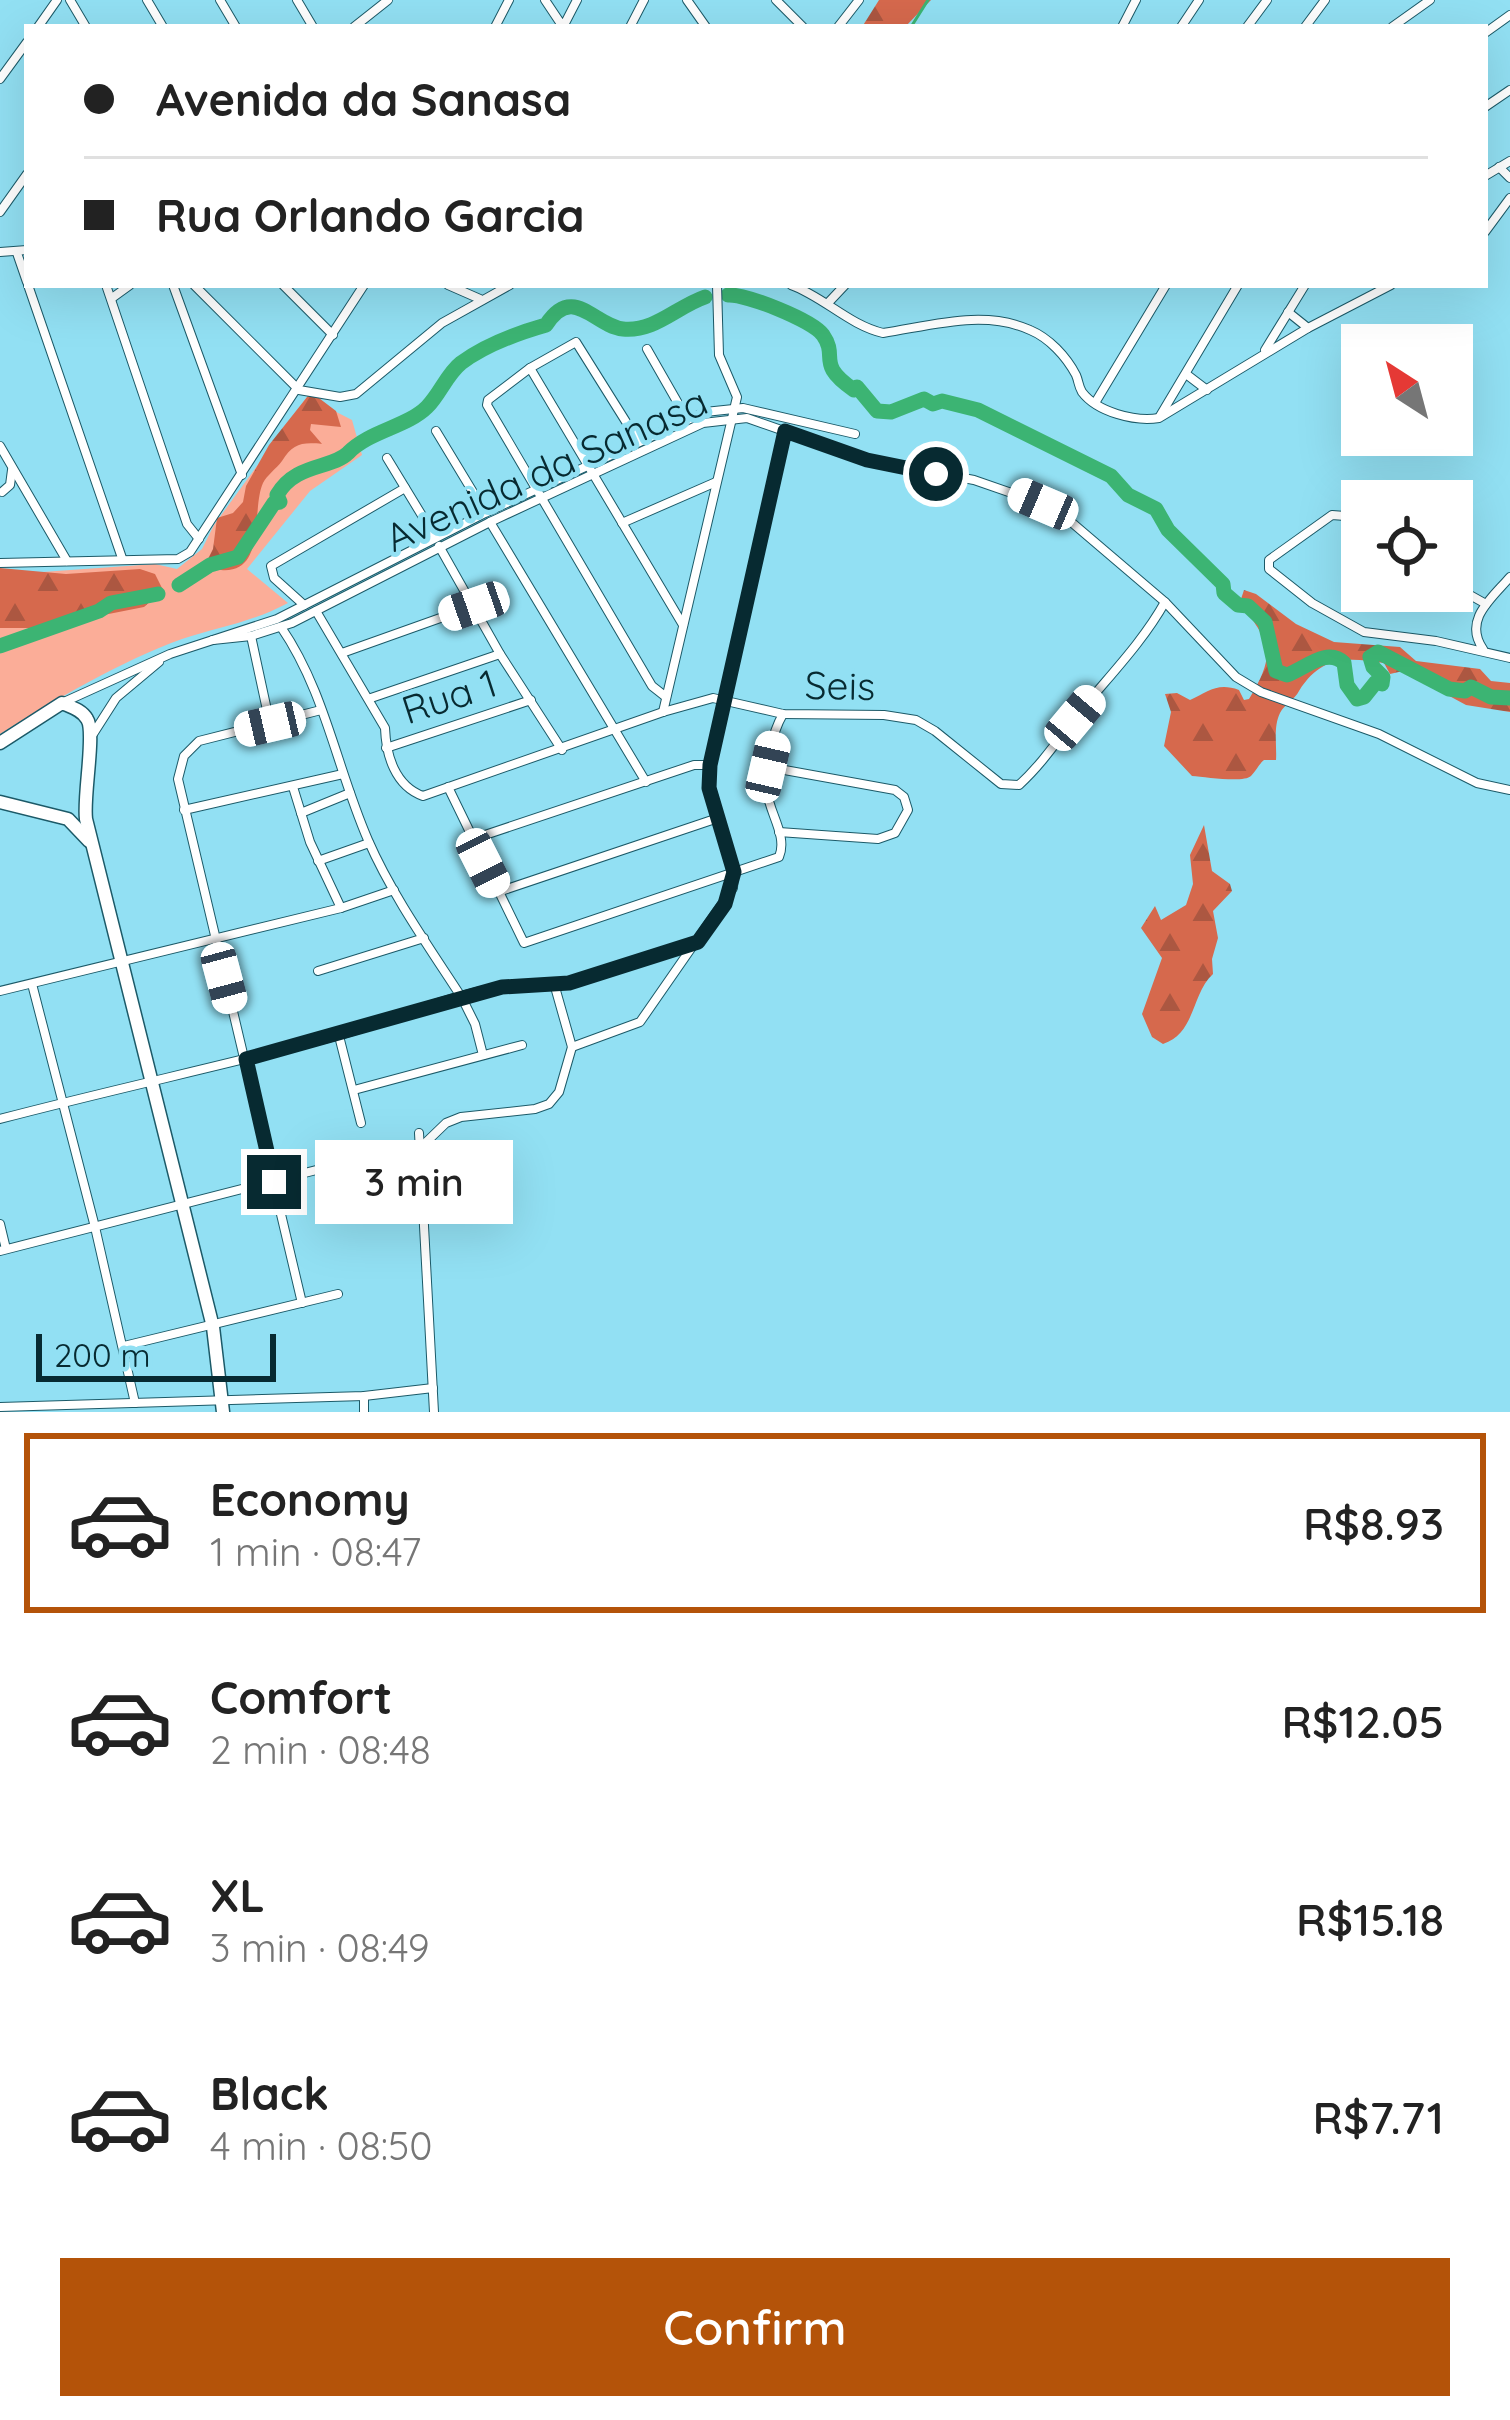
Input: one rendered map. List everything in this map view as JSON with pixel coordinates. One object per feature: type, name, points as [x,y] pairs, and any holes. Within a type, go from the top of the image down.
[{"type":"street","points":[[358,24],[388,0]]},
{"type":"street","points":[[776,0],[800,24]]},
{"type":"street","points":[[840,24],[859,0]]},
{"type":"street","points":[[1396,24],[1430,0]]},
{"type":"street","points":[[0,79],[24,46]]},
{"type":"street","points":[[1488,174],[1510,161]]},
{"type":"street","points":[[1499,167],[1510,178]]},
{"type":"street","points":[[0,212],[24,178]]},
{"type":"street","points":[[1488,228],[1510,198]]},
{"type":"street","points":[[0,252],[22,252]]},
{"type":"street","points":[[28,288],[122,558]]},
{"type":"street","points":[[107,288],[188,524],[199,539]]},
{"type":"street","points":[[111,298],[126,288]]},
{"type":"street","points":[[174,288],[242,477]]},
{"type":"street","points":[[197,288],[299,390],[340,397],[356,394],[442,323],[504,288]]},
{"type":"street","points":[[286,288],[333,335]]},
{"type":"street","points":[[0,562],[178,559],[199,539],[242,477],[362,288]]},
{"type":"street","points":[[455,288],[481,299]]},
{"type":"street","points":[[663,712],[736,397],[719,355],[717,288]]},
{"type":"street","points":[[797,288],[883,333],[981,319],[1029,330],[1058,351],[1078,378],[1079,388],[1095,403],[1134,418],[1159,418],[1384,288]]},
{"type":"street","points":[[828,303],[842,288]]},
{"type":"street","points":[[1095,403],[1164,288]]},
{"type":"street","points":[[1159,418],[1236,288]]},
{"type":"street","points":[[1263,354],[1303,288]]},
{"type":"street","points":[[1364,299],[1369,288]]},
{"type":"street","points":[[1288,312],[1308,328]]},
{"type":"street","points":[[638,442],[580,344],[572,342],[490,395],[487,405],[652,686],[666,697]]},
{"type":"street","points":[[646,349],[687,418]]},
{"type":"street","points":[[530,368],[683,626]]},
{"type":"street","points":[[1186,374],[1207,390]]},
{"type":"street","name":"Avenida da Sanasa","points":[[213,640],[277,619],[687,418],[755,410],[855,434]]},
{"type":"street","name":"Avenida da Sanasa","points":[[537,494],[592,476],[730,414],[867,460],[974,481],[1043,504],[1070,521],[1165,602],[1220,663],[1261,692],[1379,734],[1477,784],[1510,790]]},
{"type":"street","points":[[436,431],[646,782]]},
{"type":"street","points":[[572,1047],[640,1022],[725,904],[734,872],[709,788],[710,765],[785,431]]},
{"type":"street","points":[[0,446],[67,560]]},
{"type":"street","points":[[387,458],[500,654],[562,750]]},
{"type":"street","points":[[1,492],[10,485],[12,468]]},
{"type":"street","points":[[622,523],[716,482]]},
{"type":"street","points":[[304,605],[274,578],[271,566],[405,488]]},
{"type":"street","points":[[1,492],[26,492]]},
{"type":"street","points":[[1341,515],[1332,515],[1269,560],[1269,569],[1312,603],[1364,632],[1510,658]]},
{"type":"street","name":"Avenida da Sanasa","points":[[213,640],[281,627],[437,542]]},
{"type":"street","points":[[1484,650],[1474,631],[1486,604],[1510,577]]},
{"type":"street","points":[[1473,597],[1486,604]]},
{"type":"street","name":"Seis","points":[[724,699],[783,714],[916,720],[1001,784],[1019,784],[1042,764],[1146,636],[1165,602]]},
{"type":"street","points":[[342,653],[474,606]]},
{"type":"street","points":[[316,611],[371,698],[400,782],[423,796],[703,699],[724,699]]},
{"type":"street","points":[[281,627],[295,646],[332,731],[369,843],[462,998],[483,1055]]},
{"type":"street","points":[[250,636],[270,724]]},
{"type":"street","points":[[0,743],[62,703],[170,654],[213,640]]},
{"type":"street","points":[[92,734],[125,689],[170,654]]},
{"type":"street","points":[[371,698],[500,654]]},
{"type":"street","points":[[119,677],[125,689]]},
{"type":"street","name":"Rua 1","points":[[386,748],[531,700]]},
{"type":"street","points":[[62,703],[85,715],[92,734],[86,819],[213,1327],[224,1406]]},
{"type":"street","points":[[302,1303],[213,938],[184,810],[179,765],[199,741],[321,710]]},
{"type":"street","points":[[448,787],[524,943],[779,857],[783,848],[767,791],[768,767],[783,714]]},
{"type":"street","points":[[472,839],[694,765],[710,765]]},
{"type":"street","points":[[768,767],[895,790],[904,797],[908,810],[895,833],[878,839],[779,832]]},
{"type":"street","points":[[184,810],[343,774]]},
{"type":"street","points":[[293,787],[318,861],[341,908]]},
{"type":"street","points":[[56,814],[74,808],[85,792]]},
{"type":"street","points":[[301,812],[350,794]]},
{"type":"street","points":[[0,802],[56,814],[76,825],[96,852]]},
{"type":"street","points":[[498,892],[718,818]]},
{"type":"street","points":[[318,861],[369,843]]},
{"type":"street","points":[[0,992],[341,908],[394,890]]},
{"type":"street","points":[[318,970],[424,938]]},
{"type":"street","points":[[0,1120],[339,1036],[462,998],[517,985],[547,985],[698,942]]},
{"type":"street","points":[[32,984],[135,1403]]},
{"type":"street","points":[[419,1148],[460,1117],[535,1109],[549,1104],[559,1092],[572,1047],[547,985]]},
{"type":"street","points":[[339,1036],[361,1123]]},
{"type":"street","points":[[354,1090],[522,1045]]},
{"type":"street","points":[[419,1133],[434,1412]]},
{"type":"street","points":[[0,1224],[3,1250],[328,1167]]},
{"type":"street","points":[[124,1346],[338,1294]]},
{"type":"street","points":[[0,1407],[224,1406],[433,1388]]},
{"type":"street","points":[[364,1396],[364,1412]]},
{"type":"shaded area","points":[[307,397],[352,420],[362,455],[310,491],[247,569],[288,603],[136,658],[0,734],[0,575],[155,564],[177,569],[202,549],[214,525]]},
{"type":"green space","points":[[879,0],[931,0],[908,24],[864,24]]},
{"type":"green space","points":[[311,392],[336,411],[341,427],[311,424],[310,430],[322,444],[294,448],[265,480],[255,538],[245,562],[221,570],[204,567],[213,549],[217,518],[233,513],[243,502],[246,486],[269,445]]},
{"type":"green space","points":[[0,568],[66,574],[140,569],[155,574],[163,590],[144,607],[38,628],[0,628]]},
{"type":"green space","points":[[1244,590],[1334,642],[1400,647],[1416,661],[1480,669],[1491,681],[1510,683],[1510,712],[1466,705],[1403,671],[1390,674],[1384,663],[1336,662],[1316,671],[1280,713],[1276,760],[1264,760],[1247,778],[1192,776],[1164,746],[1171,712],[1165,694],[1177,693],[1190,700],[1225,687],[1249,699],[1267,658],[1263,638],[1240,602]]},
{"type":"green space","points":[[1204,825],[1212,871],[1232,891],[1213,911],[1218,938],[1213,974],[1182,1031],[1163,1044],[1152,1037],[1142,1014],[1162,958],[1141,928],[1155,906],[1161,920],[1186,905],[1193,884],[1190,855]]},
{"type":"waterway","points":[[913,24],[928,0]]},
{"type":"waterway","points":[[728,295],[778,309],[816,329],[827,343],[835,373],[854,390],[857,387],[877,411],[891,412],[924,399],[978,410],[1111,476],[1128,495],[1156,509],[1168,530],[1223,584],[1224,593],[1265,622],[1276,671],[1287,675],[1324,658],[1337,659],[1344,663],[1347,685],[1357,699],[1376,682],[1382,684],[1383,677],[1370,657],[1378,652],[1449,689],[1471,687],[1491,697],[1510,698]]},
{"type":"waterway","points":[[179,585],[210,565],[238,557],[293,477],[341,458],[366,439],[419,414],[456,368],[480,351],[546,325],[565,307],[584,310],[612,326],[635,329],[705,297]]},
{"type":"waterway","points":[[0,646],[111,603],[158,594]]},
{"type":"route","points":[[274,1182],[246,1059],[502,987],[539,983],[555,987],[698,942],[733,887],[734,872],[708,776],[785,431],[867,460],[936,474]]}]
